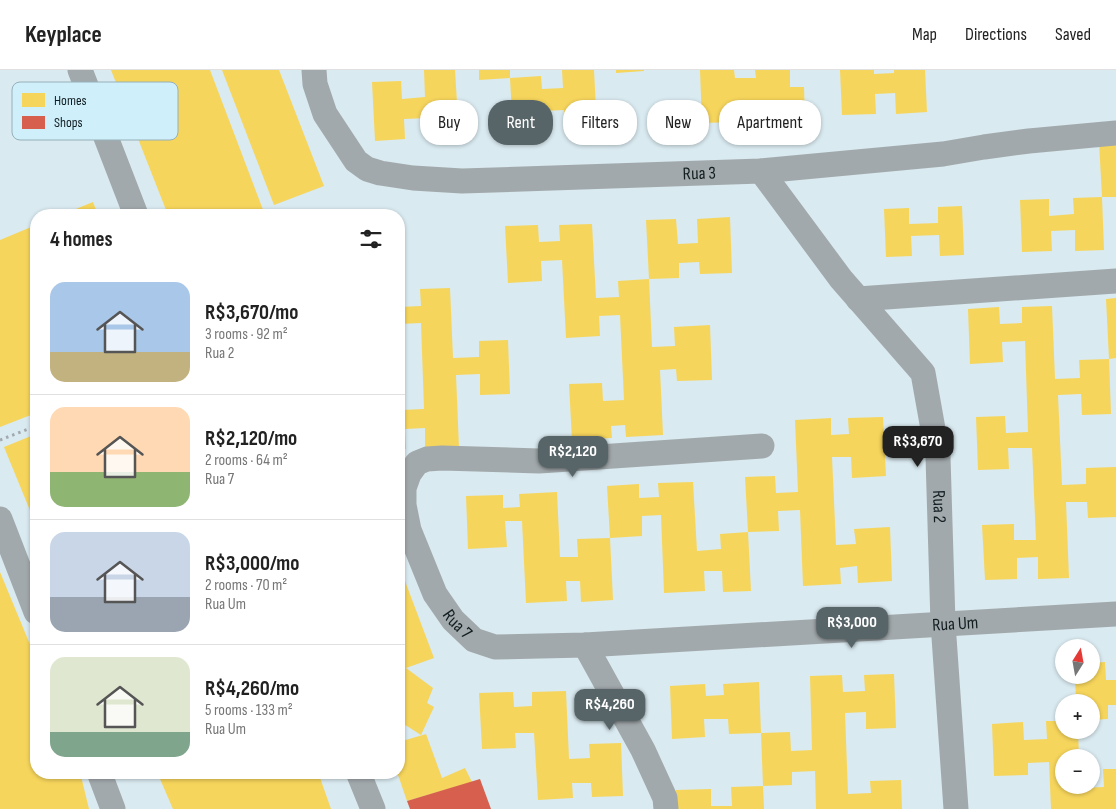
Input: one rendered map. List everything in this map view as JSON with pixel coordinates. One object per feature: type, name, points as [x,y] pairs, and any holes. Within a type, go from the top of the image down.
[{"type":"street","points":[[80,70],[85,82]]},
{"type":"street","name":"Rua 3","points":[[314,70],[315,84],[324,114],[356,161],[367,169],[380,173],[413,178],[462,181],[761,171],[943,154],[984,147],[1116,133]]},
{"type":"street","points":[[107,140],[134,209]]},
{"type":"street","name":"Rua 2","points":[[761,171],[841,279],[923,373],[938,457],[943,624],[956,809]]},
{"type":"street","points":[[858,299],[1116,282]]},
{"type":"street","name":"Rua 7","points":[[405,485],[409,474],[417,463],[427,459],[539,460],[762,446]]},
{"type":"street","name":"Rua 7","points":[[405,510],[409,530],[435,594],[453,620],[474,640],[495,647],[585,645]]},
{"type":"street","points":[[0,519],[30,596]]},
{"type":"street","name":"Rua Um","points":[[585,645],[1116,614]]},
{"type":"street","points":[[585,645],[644,750],[665,798],[666,809]]},
{"type":"street","points":[[102,779],[113,809]]},
{"type":"street","points":[[361,779],[373,809]]},
{"type":"path","points":[[0,440],[30,428]]},
{"type":"building: Homes","points":[[111,70],[210,70],[263,209],[166,209],[139,140],[178,140],[178,82],[116,82]]},
{"type":"building: Homes","points":[[222,70],[279,70],[324,186],[274,205]]},
{"type":"building: Homes","points":[[424,70],[455,70],[457,100],[420,100],[420,118],[404,119],[405,139],[375,141],[372,82],[401,81],[402,99],[425,97]]},
{"type":"building: Homes","points":[[479,70],[510,70],[510,78],[479,80]]},
{"type":"building: Homes","points":[[562,70],[594,70],[596,100],[563,100],[563,110],[553,111],[553,100],[511,100],[510,78],[541,76],[542,89],[563,88]]},
{"type":"building: Homes","points":[[616,70],[644,70],[644,71],[616,73]]},
{"type":"building: Homes","points":[[700,70],[734,70],[735,78],[756,78],[755,70],[790,70],[790,87],[804,87],[804,100],[719,100],[719,123],[709,123],[709,100],[701,100]]},
{"type":"building: Homes","points":[[840,70],[874,70],[874,74],[894,73],[894,70],[925,70],[927,112],[896,114],[895,93],[875,94],[876,114],[842,115]]},
{"type":"building: Homes","points":[[1116,141],[1116,197],[1102,197],[1099,142]]},
{"type":"building: Homes","points":[[1102,197],[1104,250],[1075,251],[1075,230],[1051,231],[1052,251],[1022,252],[1020,200],[1049,199],[1049,216],[1074,214],[1073,198]]},
{"type":"building: Homes","points":[[93,202],[96,209],[76,209]]},
{"type":"building: Homes","points":[[962,206],[964,255],[940,256],[939,235],[911,236],[912,256],[886,257],[884,209],[909,208],[909,224],[938,223],[938,207]]},
{"type":"building: Homes","points":[[730,217],[732,273],[700,274],[699,262],[679,263],[679,278],[649,279],[646,220],[676,219],[678,244],[698,243],[697,219]]},
{"type":"building: Homes","points":[[592,224],[596,298],[619,297],[618,281],[649,279],[652,347],[675,346],[674,327],[710,325],[712,380],[677,381],[676,369],[660,370],[663,435],[626,437],[625,425],[611,426],[612,438],[572,440],[569,384],[602,383],[603,401],[624,400],[620,315],[599,316],[600,336],[566,338],[562,260],[541,261],[542,281],[508,283],[505,226],[538,225],[539,242],[560,241],[559,225]]},
{"type":"building: Homes","points":[[30,228],[30,415],[0,427],[0,240]]},
{"type":"building: Homes","points":[[450,288],[453,358],[479,357],[479,341],[508,340],[510,394],[480,395],[480,374],[456,375],[459,448],[425,450],[425,428],[405,429],[405,410],[424,409],[421,323],[405,324],[405,307],[421,306],[420,289]]},
{"type":"building: Homes","points":[[1116,298],[1116,358],[1109,359],[1106,299]]},
{"type":"building: Homes","points":[[1052,306],[1055,379],[1080,378],[1079,360],[1109,359],[1111,414],[1082,415],[1081,394],[1058,395],[1062,485],[1086,484],[1086,468],[1116,467],[1116,517],[1088,518],[1087,502],[1066,502],[1069,578],[1038,579],[1038,557],[1017,558],[1017,579],[985,580],[982,525],[1014,524],[1014,540],[1036,540],[1032,448],[1008,448],[1009,469],[978,470],[976,417],[1005,416],[1006,433],[1028,432],[1025,341],[1002,342],[1003,362],[970,364],[968,309],[999,307],[1000,324],[1022,323],[1022,307]]},
{"type":"building: Homes","points":[[883,417],[886,476],[852,478],[851,457],[832,457],[836,545],[856,544],[854,529],[890,527],[892,581],[858,583],[857,566],[840,568],[841,584],[803,586],[800,510],[778,511],[779,531],[748,532],[745,477],[775,476],[776,493],[798,492],[795,420],[831,418],[831,435],[849,434],[848,418]]},
{"type":"building: Homes","points":[[30,436],[30,510],[4,447]]},
{"type":"building: Homes","points":[[693,482],[697,551],[721,549],[720,534],[748,532],[751,591],[723,592],[722,571],[704,571],[705,591],[664,593],[661,515],[642,516],[642,536],[610,538],[607,486],[639,484],[639,498],[659,497],[658,483]]},
{"type":"building: Homes","points":[[557,492],[560,557],[578,557],[577,539],[610,538],[613,600],[581,602],[580,581],[566,581],[567,601],[526,603],[522,521],[505,521],[507,547],[468,549],[466,496],[503,495],[503,508],[520,507],[519,494]]},
{"type":"building: Homes","points":[[0,572],[30,644],[30,779],[82,779],[89,809],[0,809]]},
{"type":"building: Homes","points":[[405,581],[434,658],[406,668],[433,688],[427,703],[434,707],[421,735],[405,725]]},
{"type":"building: Homes","points":[[1100,662],[1105,662],[1106,680],[1116,680],[1116,705],[1108,705],[1108,719],[1100,719],[1100,694],[1076,694],[1075,684],[1100,684]]},
{"type":"building: Homes","points":[[894,674],[896,728],[866,729],[866,712],[845,713],[848,794],[871,793],[870,781],[901,780],[902,809],[816,809],[815,771],[792,772],[792,785],[763,786],[761,733],[790,732],[791,751],[812,750],[810,676],[842,675],[843,692],[865,691],[864,675]]},
{"type":"building: Homes","points":[[759,682],[761,733],[729,734],[728,719],[704,719],[705,737],[672,739],[670,686],[705,684],[706,696],[724,695],[723,684]]},
{"type":"building: Homes","points":[[566,691],[569,759],[590,758],[589,744],[621,743],[623,796],[592,797],[591,783],[572,783],[573,798],[538,800],[534,733],[515,733],[516,748],[482,749],[479,693],[513,692],[514,707],[532,706],[532,692]]},
{"type":"building: Homes","points":[[1046,721],[1055,721],[1055,739],[1078,739],[1079,749],[1055,749],[1055,794],[1100,794],[1100,787],[1104,787],[1103,769],[1116,769],[1116,809],[1051,809],[1049,762],[1028,763],[1028,775],[994,776],[992,724],[1023,722],[1024,740],[1047,739]]},
{"type":"building: Homes","points":[[426,734],[442,778],[465,768],[472,782],[407,801],[399,779],[405,779],[405,740]]},
{"type":"building: Homes","points":[[160,779],[320,779],[331,809],[173,809]]},
{"type":"building: Homes","points":[[763,786],[764,809],[677,809],[676,790],[711,789],[711,806],[732,806],[731,787]]},
{"type":"building: Shops","points":[[480,779],[491,809],[410,809],[407,801]]}]
